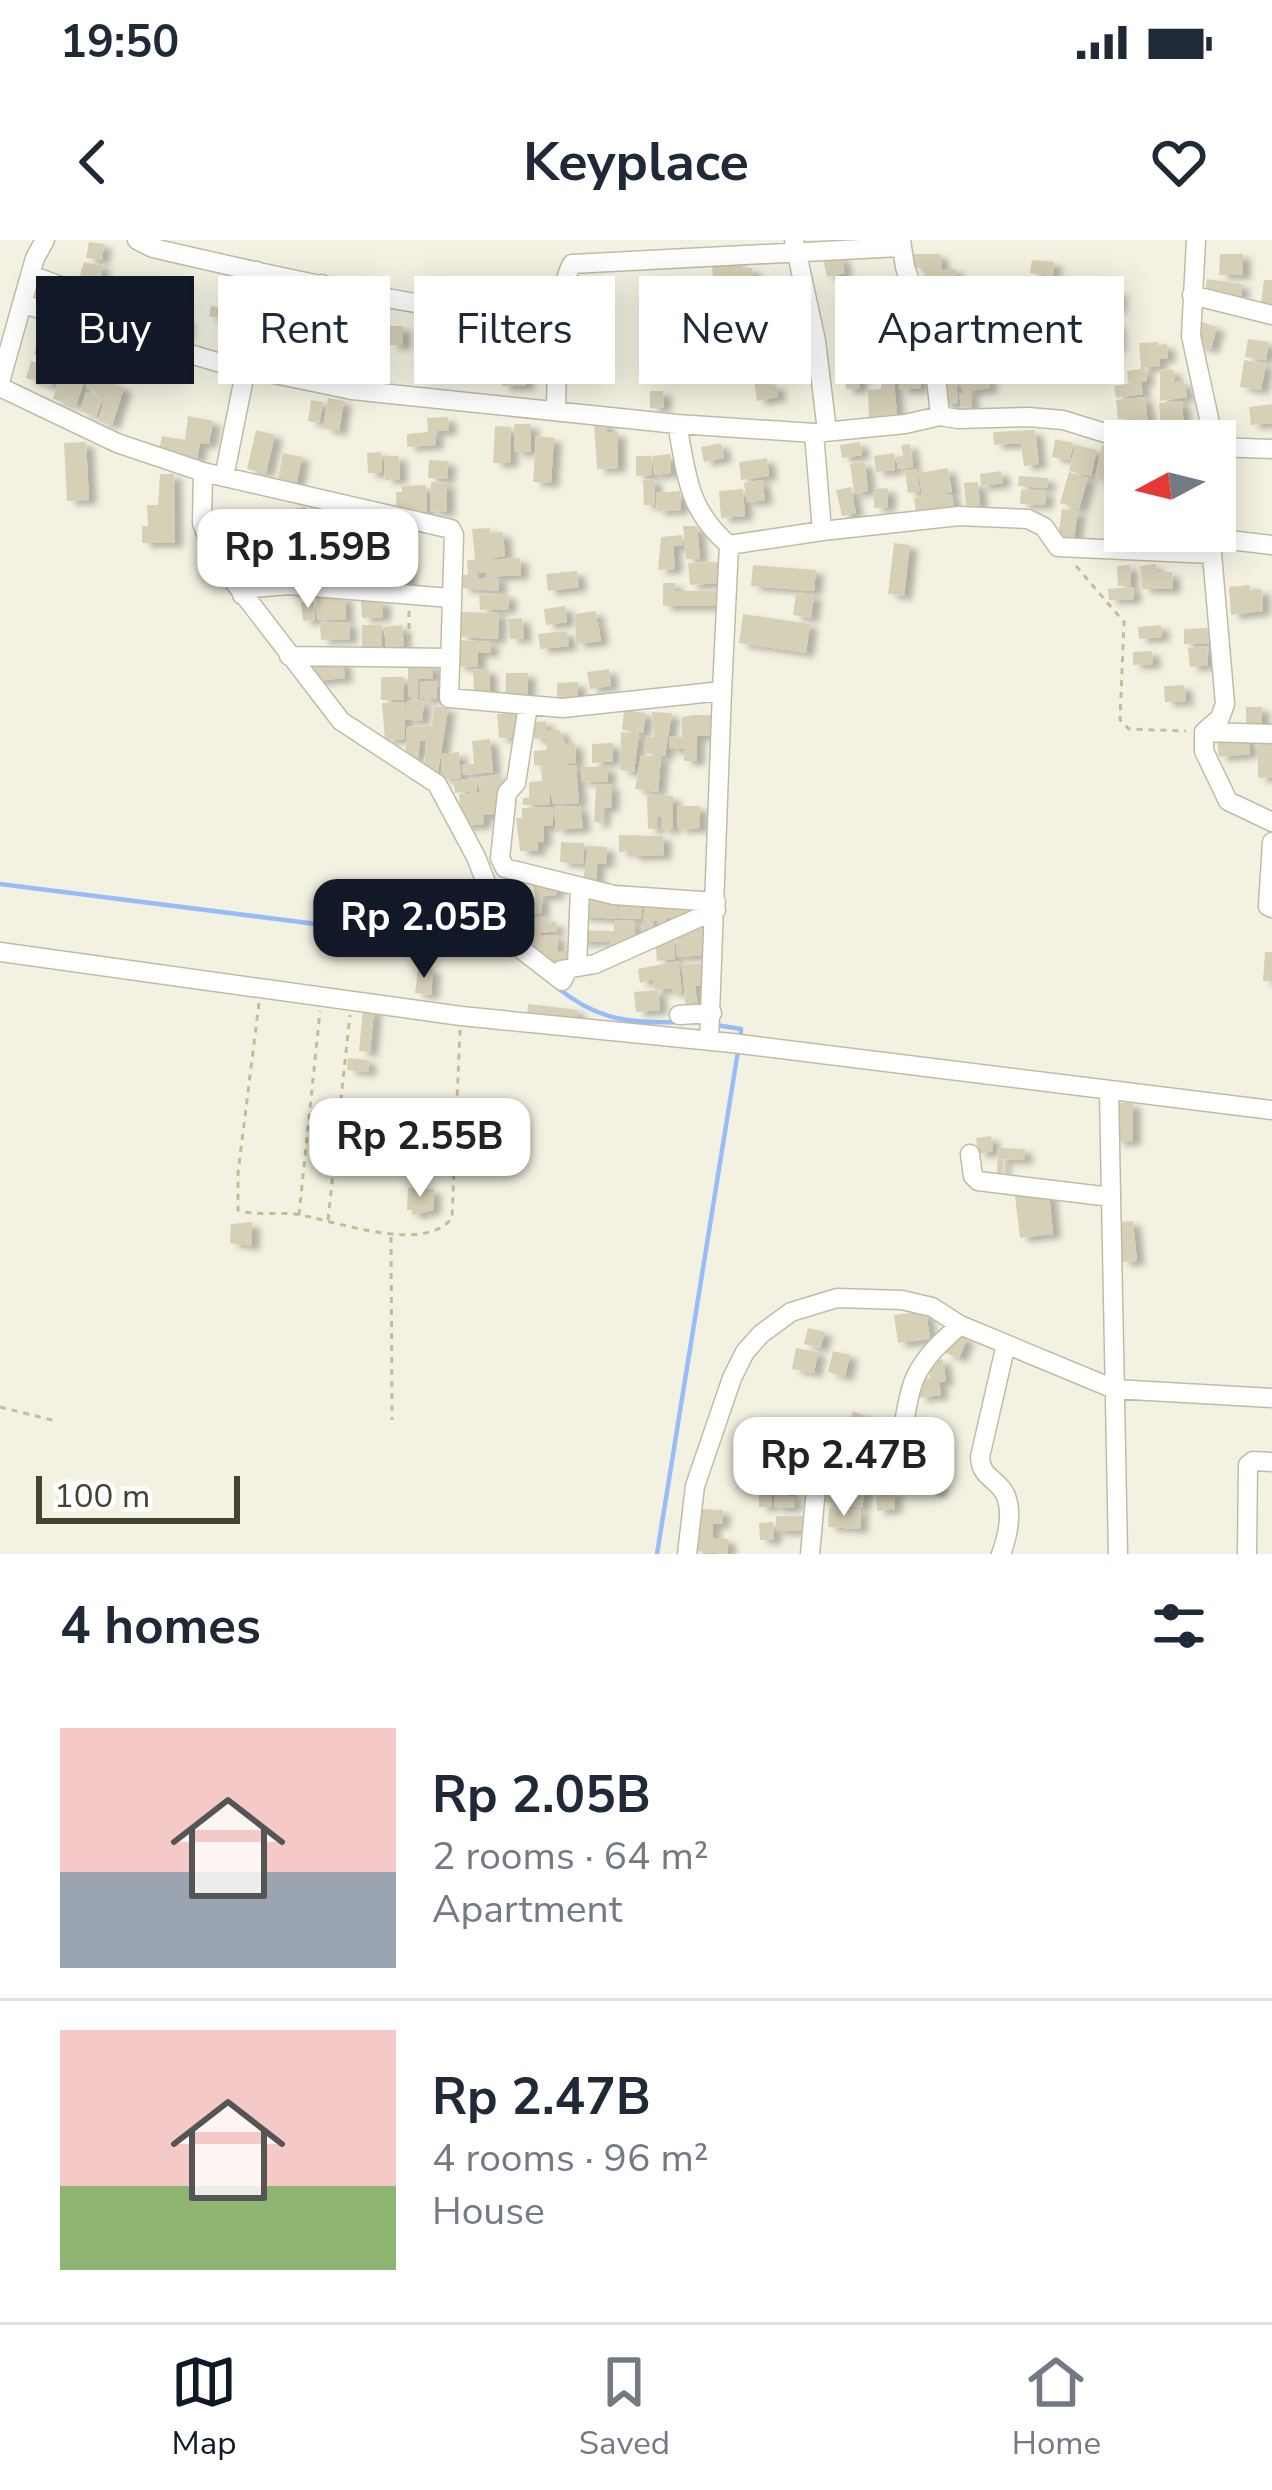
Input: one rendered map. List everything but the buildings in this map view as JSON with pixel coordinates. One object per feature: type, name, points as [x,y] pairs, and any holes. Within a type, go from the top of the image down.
[{"type":"street","points":[[45,240],[0,385],[117,443],[203,472],[451,529],[449,698],[528,706],[606,706],[722,691]]},
{"type":"street","points":[[137,240],[153,248],[282,276]]},
{"type":"street","points":[[1196,240],[1192,295],[1196,370],[1209,420]]},
{"type":"street","points":[[568,276],[572,264],[901,244],[909,276]]},
{"type":"street","points":[[797,248],[821,432],[822,531]]},
{"type":"street","points":[[256,276],[257,271]]},
{"type":"street","points":[[31,275],[36,277]]},
{"type":"street","points":[[1192,295],[1272,315]]},
{"type":"street","points":[[23,304],[126,338],[218,361]]},
{"type":"street","points":[[224,477],[243,384]]},
{"type":"street","points":[[323,384],[677,424],[821,432],[940,416],[1063,420],[1104,433]]},
{"type":"street","points":[[556,384],[556,411]]},
{"type":"street","points":[[937,384],[940,416]]},
{"type":"street","points":[[677,424],[692,496],[706,525],[729,544],[958,516],[1028,518],[1044,527],[1058,547],[1104,545]]},
{"type":"street","points":[[1236,448],[1272,449]]},
{"type":"street","points":[[203,472],[204,536],[242,595],[341,721],[437,784],[476,857],[508,939],[565,969],[622,952],[716,906]]},
{"type":"street","points":[[1236,543],[1272,545]]},
{"type":"street","points":[[711,1026],[729,544]]},
{"type":"street","points":[[1214,552],[1226,686],[1222,713],[1204,731],[1204,751],[1228,802],[1272,822]]},
{"type":"street","points":[[242,595],[253,588],[289,585],[451,598]]},
{"type":"street","points":[[289,656],[448,658]]},
{"type":"street","points":[[528,706],[516,783],[507,793],[501,862],[507,868],[580,888],[716,906]]},
{"type":"street","points":[[1204,731],[1272,734]]},
{"type":"street","points":[[1272,842],[1268,906],[1272,908]]},
{"type":"street","points":[[565,969],[580,888]]},
{"type":"street","points":[[0,952],[461,1016],[711,1026]]},
{"type":"street","points":[[680,1015],[711,1026],[738,1044],[1272,1110]]},
{"type":"street","points":[[1109,1092],[1118,1554]]},
{"type":"street","points":[[970,1154],[978,1181],[1111,1197]]},
{"type":"street","points":[[687,1554],[689,1513],[703,1464],[745,1352],[791,1312],[837,1298],[902,1300],[932,1307],[960,1325],[1114,1388],[1272,1398]]},
{"type":"street","points":[[810,1554],[820,1444],[829,1439],[894,1444],[914,1379],[931,1351],[960,1325]]},
{"type":"street","points":[[1001,1554],[1007,1499],[981,1469],[980,1457],[1006,1344]]},
{"type":"street","points":[[1247,1554],[1248,1465],[1272,1462]]},
{"type":"path","points":[[1058,547],[1124,622],[1120,720],[1129,729],[1204,731]]},
{"type":"path","points":[[261,986],[236,1205],[241,1213],[299,1215],[392,1235],[440,1229],[452,1218],[461,1016]]},
{"type":"path","points":[[299,1215],[322,997]]},
{"type":"path","points":[[328,1222],[351,1001]]},
{"type":"path","points":[[392,1235],[392,1420]]},
{"type":"path","points":[[0,1407],[56,1420]]},
{"type":"waterway","points":[[0,884],[506,948]]},
{"type":"waterway","points":[[558,988],[615,1018],[681,1022]]},
{"type":"waterway","points":[[716,1025],[741,1029],[740,1039]]},
{"type":"waterway","points":[[657,1554],[738,1051]]}]
